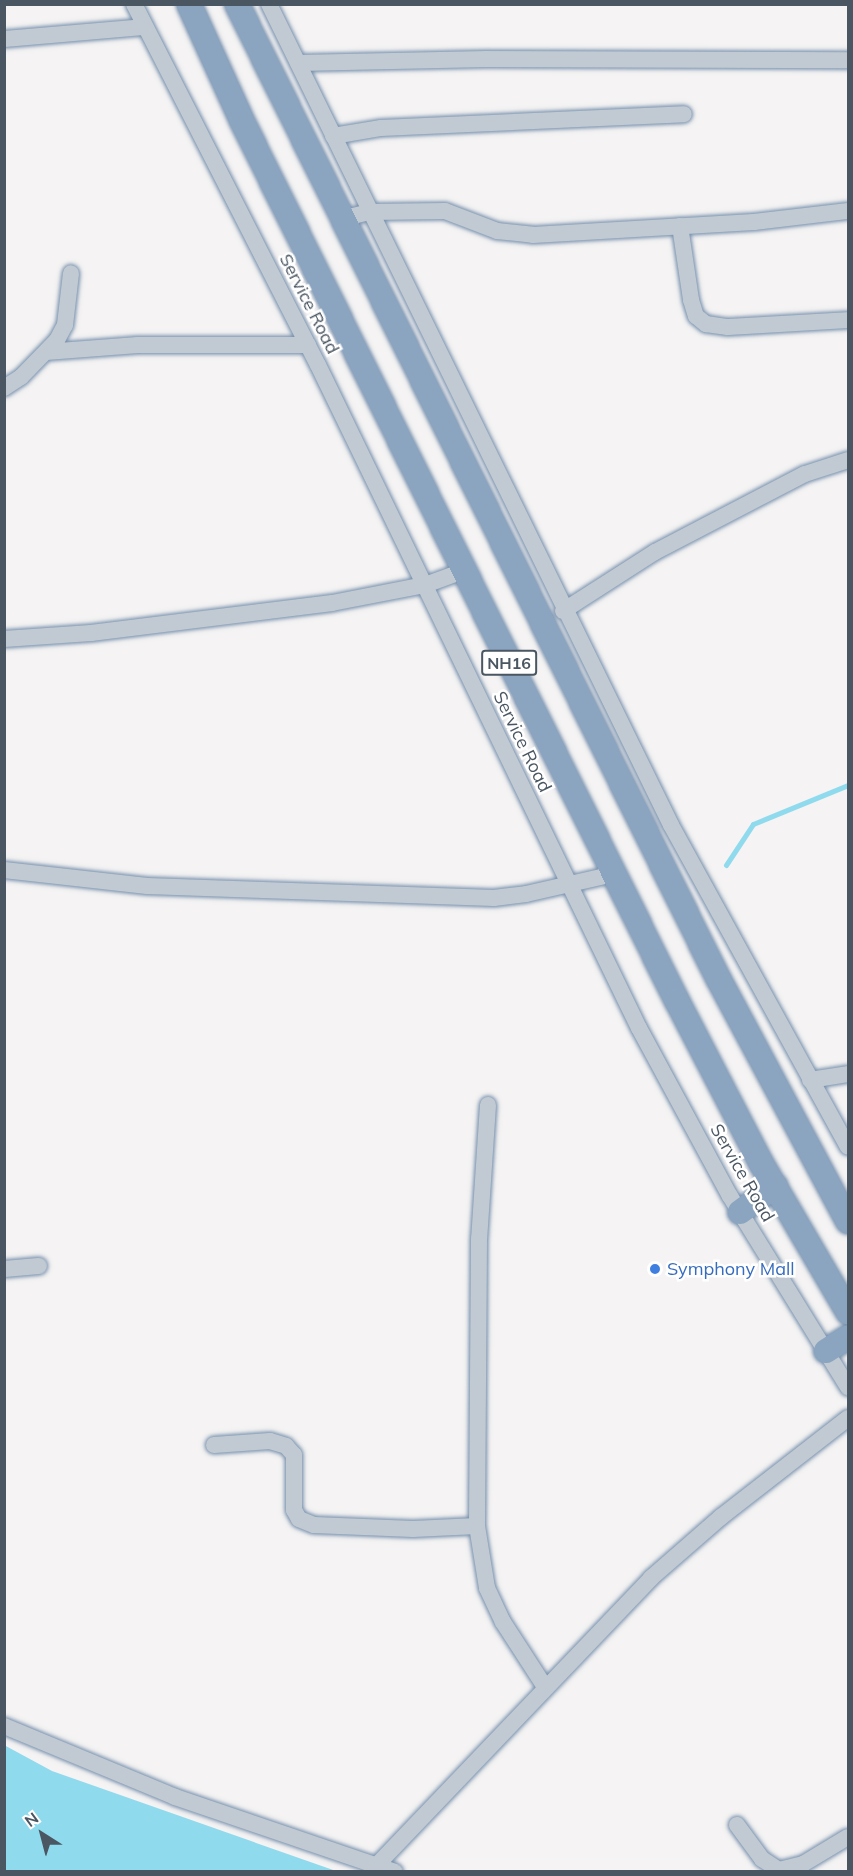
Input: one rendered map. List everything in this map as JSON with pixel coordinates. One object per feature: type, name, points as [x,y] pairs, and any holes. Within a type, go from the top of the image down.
[{"type":"highway","name":"NH16","points":[[189,4],[463,571],[614,874],[775,1186],[849,1312]]},
{"type":"highway","name":"NH16","points":[[237,4],[341,219],[718,978],[849,1221]]},
{"type":"highway","points":[[740,1212],[775,1186]]},
{"type":"highway","points":[[826,1351],[849,1337]]},
{"type":"street","name":"Service Road","points":[[134,4],[143,27],[308,345],[639,1028],[740,1212],[849,1387]]},
{"type":"street","points":[[269,4],[563,611],[671,825],[849,1147]]},
{"type":"street","points":[[4,39],[143,27]]},
{"type":"street","points":[[298,63],[487,59],[849,60]]},
{"type":"street","points":[[333,136],[381,128],[684,114]]},
{"type":"street","points":[[341,219],[369,212],[444,211],[497,231],[533,235],[680,226],[849,211]]},
{"type":"street","points":[[680,226],[691,300],[696,316],[706,324],[728,327],[849,320]]},
{"type":"street","points":[[4,388],[46,352],[65,325],[71,273]]},
{"type":"street","points":[[46,352],[138,345],[308,345]]},
{"type":"street","points":[[563,611],[684,536],[805,474],[849,460]]},
{"type":"street","points":[[506,552],[530,543]]},
{"type":"street","points":[[4,639],[91,633],[309,606],[425,585],[463,571]]},
{"type":"street","points":[[4,870],[147,886],[494,898],[614,874]]},
{"type":"street","points":[[810,1080],[849,1074]]},
{"type":"street","points":[[488,1105],[479,1239],[477,1526],[487,1588],[503,1622],[545,1687]]},
{"type":"street","points":[[4,1269],[39,1266]]},
{"type":"street","points":[[377,1865],[651,1578],[721,1517],[849,1418]]},
{"type":"street","points":[[214,1445],[270,1441],[286,1446],[294,1455],[294,1510],[299,1519],[314,1525],[413,1529],[477,1526]]},
{"type":"street","points":[[4,1726],[175,1797],[395,1872]]},
{"type":"street","points":[[736,1825],[762,1859],[779,1870],[803,1864],[849,1837]]},
{"type":"water","points":[[4,1745],[52,1771],[336,1871],[5,1871]]},
{"type":"waterway","points":[[726,865],[753,824],[848,785]]},
{"type":"place","name":"Symphony Mall","points":[[655,1269]]}]
